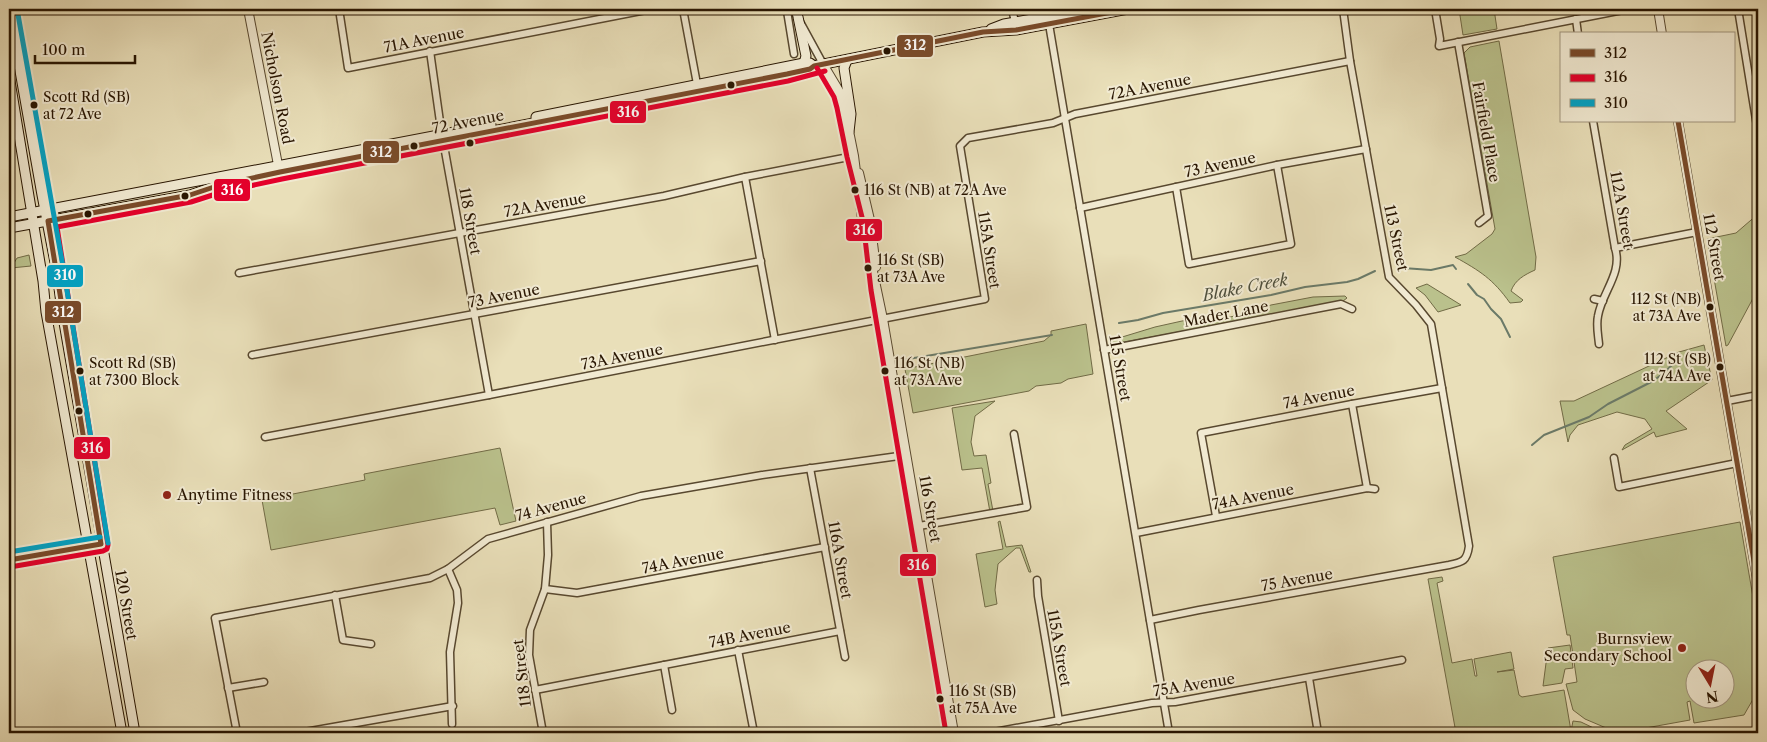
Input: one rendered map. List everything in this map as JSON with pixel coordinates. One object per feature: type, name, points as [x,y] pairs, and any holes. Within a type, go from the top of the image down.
[{"type":"main road","name":"120 Street","points":[[9,9],[48,221],[135,733]]},
{"type":"main road","name":"72 Avenue","points":[[983,32],[1004,24],[1089,9]]},
{"type":"main road","name":"72 Avenue","points":[[9,216],[184,183],[279,169],[787,74],[819,65],[983,32],[1016,30],[1128,9]]},
{"type":"main road","points":[[798,17],[806,56],[804,63]]},
{"type":"main road","points":[[847,60],[844,69],[851,114],[849,132]]},
{"type":"main road","name":"72 Avenue","points":[[443,138],[804,63],[819,65]]},
{"type":"main road","name":"120 Street","points":[[9,75],[43,281],[46,312],[122,733]]},
{"type":"main road","name":"72 Avenue","points":[[9,228],[190,195],[279,169]]},
{"type":"main road","points":[[136,205],[142,198],[172,192],[180,189],[184,183]]},
{"type":"main road","points":[[110,668],[118,669],[120,672],[128,709],[131,713]]},
{"type":"main road","points":[[119,718],[127,722],[130,733]]},
{"type":"street","name":"Nicholson Road","points":[[248,9],[279,169]]},
{"type":"street","name":"71A Avenue","points":[[339,9],[348,68],[651,9]]},
{"type":"street","points":[[683,9],[697,84]]},
{"type":"street","points":[[789,9],[787,10],[794,54]]},
{"type":"street","name":"116 Street","points":[[793,9],[819,65],[840,94],[864,191],[870,220],[878,289],[954,733]]},
{"type":"street","points":[[1012,9],[1015,22]]},
{"type":"street","name":"113 Street","points":[[1343,9],[1350,61],[1389,277],[1431,324],[1468,546],[1467,556],[1461,563],[1449,565]]},
{"type":"street","points":[[1434,9],[1440,39],[1438,46],[1628,9]]},
{"type":"street","points":[[1658,9],[1662,32]]},
{"type":"street","points":[[1738,9],[1758,132]]},
{"type":"street","points":[[1049,24],[1062,13]]},
{"type":"street","points":[[1576,19],[1578,32]]},
{"type":"street","name":"115 Street","points":[[1049,24],[1169,733]]},
{"type":"street","name":"Fairfield Place","points":[[1458,42],[1488,216],[1479,223]]},
{"type":"street","name":"118 Street","points":[[430,51],[443,138],[489,395]]},
{"type":"street","name":"72A Avenue","points":[[960,146],[968,138],[1053,123],[1064,117],[1350,61]]},
{"type":"street","name":"112A Street","points":[[1593,122],[1618,256],[1617,265],[1598,315],[1597,330],[1599,344]]},
{"type":"street","name":"112 Street","points":[[1678,122],[1758,584]]},
{"type":"street","name":"115A Street","points":[[960,146],[985,298]]},
{"type":"street","name":"73 Avenue","points":[[1080,208],[1277,165],[1366,149]]},
{"type":"street","name":"72A Avenue","points":[[239,273],[664,196],[745,177],[854,156]]},
{"type":"street","points":[[1176,187],[1189,264],[1291,244],[1277,165]]},
{"type":"street","points":[[745,177],[775,340]]},
{"type":"street","points":[[1615,248],[1697,232]]},
{"type":"street","name":"73 Avenue","points":[[252,355],[761,261]]},
{"type":"street","name":"73A Avenue","points":[[265,437],[985,298]]},
{"type":"street","points":[[1594,299],[1603,301]]},
{"type":"street","name":"Mader Lane","points":[[1104,350],[1340,304],[1352,309]]},
{"type":"street","name":"74 Avenue","points":[[1216,516],[1201,433],[1442,388]]},
{"type":"street","points":[[1727,401],[1758,395]]},
{"type":"street","points":[[1352,404],[1368,488]]},
{"type":"street","points":[[919,526],[1027,507],[1014,434]]},
{"type":"street","name":"74 Avenue","points":[[228,688],[215,618],[430,578],[448,570],[488,539],[641,496],[810,468],[906,455]]},
{"type":"street","points":[[1614,458],[1620,488],[1737,463]]},
{"type":"street","name":"116A Street","points":[[810,468],[844,657]]},
{"type":"street","name":"74A Avenue","points":[[1136,533],[1368,488],[1375,489]]},
{"type":"street","name":"118 Street","points":[[543,733],[529,655],[530,630],[545,589],[548,554],[546,522]]},
{"type":"street","points":[[9,560],[102,544]]},
{"type":"street","name":"74A Avenue","points":[[545,589],[577,593],[825,547]]},
{"type":"street","name":"75 Avenue","points":[[1150,620],[1449,565]]},
{"type":"street","points":[[448,570],[457,590],[458,603],[450,652],[452,724]]},
{"type":"street","name":"115A Street","points":[[1037,580],[1059,721]]},
{"type":"street","points":[[335,595],[343,640],[371,644]]},
{"type":"street","name":"74B Avenue","points":[[535,690],[840,631]]},
{"type":"street","points":[[738,650],[754,733]]},
{"type":"street","name":"75A Avenue","points":[[989,733],[1144,705],[1175,702],[1402,660]]},
{"type":"street","points":[[664,665],[672,710]]},
{"type":"street","points":[[1309,678],[1318,733]]},
{"type":"street","points":[[237,733],[228,688],[264,682]]},
{"type":"street","points":[[299,733],[452,706]]},
{"type":"green space","points":[[1459,9],[1494,9],[1497,29],[1463,35]]},
{"type":"green space","points":[[1499,41],[1536,257],[1535,270],[1520,278],[1511,291],[1523,300],[1510,303],[1486,276],[1455,257],[1466,254],[1492,234],[1495,229],[1464,53],[1470,47]]},
{"type":"green space","points":[[1758,214],[1758,289],[1726,346],[1707,239],[1736,233]]},
{"type":"green space","points":[[29,255],[31,266],[11,268],[17,258]]},
{"type":"green space","points":[[1427,284],[1461,305],[1438,312],[1425,295],[1416,288]]},
{"type":"green space","points":[[1345,296],[1347,298],[1343,301],[1114,344],[1109,341],[1182,321],[1211,317],[1230,317],[1253,312],[1271,305],[1313,297]]},
{"type":"green space","points":[[1086,324],[1093,374],[1068,379],[1061,383],[1036,386],[1029,391],[913,413],[905,369],[1044,341],[1051,335],[1051,331]]},
{"type":"green space","points":[[1704,345],[1712,380],[1666,411],[1687,429],[1656,437],[1654,432],[1622,450],[1625,445],[1652,429],[1645,419],[1617,412],[1578,425],[1570,435],[1568,442],[1560,401],[1574,401],[1679,352]]},
{"type":"green space","points":[[995,401],[975,416],[971,442],[974,456],[986,455],[991,483],[988,484],[993,511],[990,512],[982,468],[962,470],[952,408]]},
{"type":"green space","points":[[500,448],[516,521],[500,525],[495,508],[271,550],[262,500],[365,480],[364,474]]},
{"type":"green space","points":[[1000,521],[1006,547],[1022,545],[1031,572],[1029,572],[1020,548],[1016,548],[998,564],[995,590],[997,604],[985,607],[976,554],[1003,549],[998,522]]},
{"type":"green space","name":"Burnsview Secondary School","points":[[1740,522],[1758,626],[1758,697],[1756,694],[1744,715],[1694,723],[1692,710],[1734,710],[1734,660],[1684,660],[1684,710],[1688,710],[1690,720],[1618,733],[1585,719],[1573,710],[1566,684],[1577,682],[1570,635],[1567,635],[1553,557]]},
{"type":"green space","points":[[1442,577],[1443,581],[1437,583],[1452,663],[1472,659],[1475,676],[1477,676],[1474,659],[1511,652],[1514,669],[1497,672],[1514,670],[1519,695],[1522,697],[1564,690],[1571,731],[1573,721],[1581,722],[1604,733],[1456,733],[1428,579]]},
{"type":"green space","points":[[1570,645],[1573,668],[1565,669],[1562,683],[1543,686],[1548,648]]},
{"type":"waterway","name":"Blake Creek","points":[[1403,268],[1431,270],[1453,265],[1456,269]]},
{"type":"waterway","name":"Blake Creek","points":[[1119,323],[1305,287],[1347,282],[1375,271]]},
{"type":"waterway","name":"Blake Creek","points":[[1468,284],[1501,319],[1510,337]]},
{"type":"waterway","name":"Blake Creek","points":[[902,360],[1052,335]]},
{"type":"waterway","name":"Blake Creek","points":[[1532,445],[1544,435],[1589,417],[1608,404],[1653,381],[1678,359]]},
{"type":"transit line","name":"310","points":[[17,9],[64,272],[108,543]]},
{"type":"transit line","name":"312","points":[[9,560],[101,544],[48,221],[190,195],[220,185],[280,172],[787,74],[810,69],[814,66],[983,32],[1016,30],[1128,9]]},
{"type":"transit line","name":"316","points":[[817,68],[834,97],[863,221],[871,290],[946,733]]},
{"type":"transit line","name":"316","points":[[10,567],[103,551],[107,549],[108,545],[57,227],[191,202],[222,192],[282,179],[788,81],[825,71]]},
{"type":"transit line","name":"312","points":[[1678,122],[1758,584]]},
{"type":"transit line","name":"310","points":[[9,552],[100,537]]},
{"type":"place","name":"Scott Rd (SB) at 72 Ave","points":[[34,105]]},
{"type":"place","name":"116 St (NB) at 72A Ave","points":[[855,190]]},
{"type":"place","name":"116 St (SB) at 73A Ave","points":[[868,268]]},
{"type":"place","name":"112 St (NB) at 73A Ave","points":[[1710,307]]},
{"type":"place","name":"112 St (SB) at 74A Ave","points":[[1720,367]]},
{"type":"place","name":"Scott Rd (SB) at 7300 Block","points":[[80,371]]},
{"type":"place","name":"116 St (NB) at 73A Ave","points":[[885,371]]},
{"type":"place","name":"Anytime Fitness","points":[[167,495]]},
{"type":"place","name":"Burnsview Secondary School","points":[[1682,648]]},
{"type":"place","name":"116 St (SB) at 75A Ave","points":[[940,699]]}]
